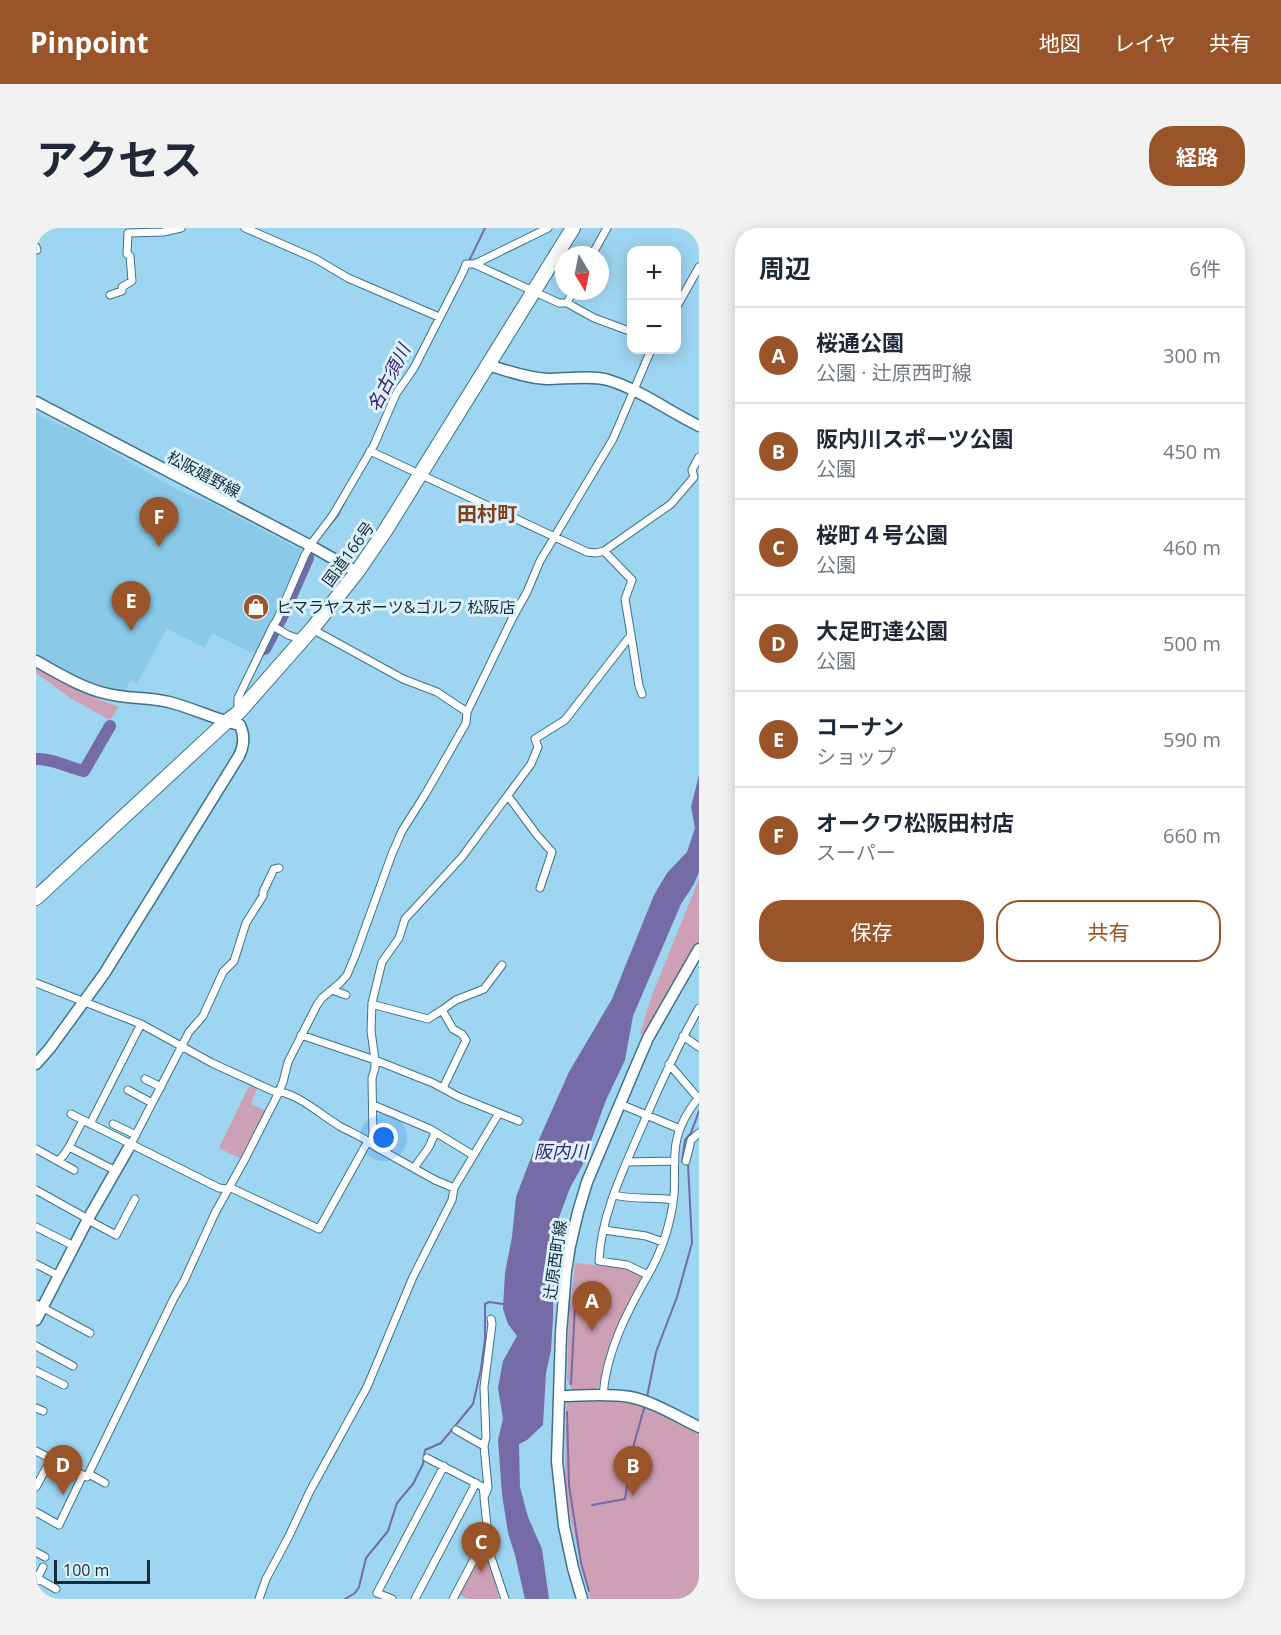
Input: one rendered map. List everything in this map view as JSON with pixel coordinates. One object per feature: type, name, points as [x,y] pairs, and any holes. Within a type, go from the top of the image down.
[{"type":"highway","name":"国道166号","points":[[36,898],[232,718],[312,629],[386,531],[573,228]]},
{"type":"main road","points":[[488,365],[529,378],[605,379],[633,390],[699,426]]},
{"type":"main road","name":"松阪嬉野線","points":[[36,402],[357,572]]},
{"type":"main road","points":[[36,662],[93,690],[170,703],[207,714],[232,718],[243,731],[243,744],[239,756],[113,960],[85,1002],[36,1065]]},
{"type":"main road","name":"辻原西町線","points":[[582,1599],[568,1548],[557,1461],[562,1322],[570,1246],[587,1182],[648,1038],[699,949]]},
{"type":"main road","points":[[36,1320],[39,1306],[59,1276],[133,1140]]},
{"type":"main road","points":[[559,1396],[623,1396],[646,1403],[699,1427]]},
{"type":"street","points":[[110,295],[122,291],[122,287],[132,281],[130,256],[127,254],[128,233],[163,232],[181,228]]},
{"type":"street","points":[[245,228],[315,259],[348,278],[398,301],[439,317]]},
{"type":"street","points":[[232,718],[238,698],[275,627],[305,555],[372,452],[396,394],[414,368],[439,317],[471,264],[548,228]]},
{"type":"street","points":[[597,246],[607,228]]},
{"type":"street","points":[[471,264],[532,292],[559,303],[567,303],[594,318],[627,330]]},
{"type":"street","points":[[680,300],[699,267]]},
{"type":"street","points":[[36,1512],[59,1525],[86,1475],[184,1281],[210,1223],[271,1108],[283,1082],[288,1062],[302,1035],[322,998],[340,984],[347,975],[402,831],[466,723],[467,712],[540,561],[613,439],[649,354]]},
{"type":"street","points":[[372,452],[587,552],[596,553],[604,551],[671,504],[694,477],[692,470],[699,457]]},
{"type":"street","points":[[604,551],[632,580],[625,599],[642,694]]},
{"type":"street","points":[[275,627],[303,640]]},
{"type":"street","points":[[312,629],[403,679],[437,692],[467,712]]},
{"type":"street","points":[[71,1114],[133,1140],[219,1188],[228,1188],[319,1229],[368,1141],[373,1138],[372,1078],[375,1060],[371,1031],[372,1003],[382,962],[399,938],[405,919],[462,857],[531,764],[538,747],[535,739],[565,720],[632,634]]},
{"type":"street","points":[[508,796],[552,852],[540,888]]},
{"type":"street","points":[[133,1140],[189,1032],[203,1016],[223,972],[234,961],[246,923],[274,869],[279,868]]},
{"type":"street","points":[[372,1003],[428,1019],[456,1000],[484,988],[502,965]]},
{"type":"street","points":[[36,983],[141,1024],[181,1047],[248,1080],[301,1101],[374,1146],[454,1188]]},
{"type":"street","points":[[332,990],[346,995]]},
{"type":"street","points":[[648,1275],[627,1265],[599,1262],[604,1230],[610,1202],[647,1115],[669,1064],[699,1009]]},
{"type":"street","points":[[442,1010],[453,1029],[462,1034],[466,1040],[442,1088]]},
{"type":"street","points":[[58,1161],[87,1122],[141,1024]]},
{"type":"street","points":[[302,1035],[375,1060],[519,1122]]},
{"type":"street","points":[[683,1036],[699,1047]]},
{"type":"street","points":[[603,1396],[607,1366],[613,1347],[663,1242],[672,1210],[676,1145],[680,1129],[699,1098],[669,1064]]},
{"type":"street","points":[[145,1079],[161,1087]]},
{"type":"street","points":[[128,1090],[152,1103]]},
{"type":"street","points":[[620,1104],[680,1129]]},
{"type":"street","points":[[373,1105],[435,1133],[473,1155]]},
{"type":"street","points":[[259,1599],[266,1579],[310,1491],[367,1387],[412,1277],[452,1200],[454,1188],[499,1113]]},
{"type":"street","points":[[112,1124],[133,1140]]},
{"type":"street","points":[[686,1161],[691,1140],[699,1130]]},
{"type":"street","points":[[414,1168],[429,1147],[435,1133]]},
{"type":"street","points":[[69,1146],[116,1171]]},
{"type":"street","points":[[36,1149],[74,1170]]},
{"type":"street","points":[[627,1162],[675,1161]]},
{"type":"street","points":[[36,1190],[116,1235],[135,1199]]},
{"type":"street","points":[[614,1195],[629,1199],[673,1200]]},
{"type":"street","points":[[36,1227],[74,1246]]},
{"type":"street","points":[[604,1230],[640,1234],[663,1242]]},
{"type":"street","points":[[36,1264],[59,1276]]},
{"type":"street","points":[[39,1306],[90,1333]]},
{"type":"street","points":[[484,1497],[488,1488],[484,1446],[486,1437],[484,1388],[491,1319]]},
{"type":"street","points":[[36,1346],[73,1366]]},
{"type":"street","points":[[36,1371],[64,1385]]},
{"type":"street","points":[[456,1430],[484,1446]]},
{"type":"street","points":[[36,1451],[105,1483]]},
{"type":"street","points":[[427,1458],[483,1488],[490,1554],[504,1598]]},
{"type":"street","points":[[36,1487],[51,1459]]},
{"type":"street","points":[[392,1599],[377,1593],[444,1466]]},
{"type":"street","points":[[418,1598],[476,1483]]},
{"type":"street","points":[[453,1599],[481,1546],[488,1539]]},
{"type":"street","points":[[36,1552],[45,1557]]},
{"type":"street","points":[[43,1568],[37,1579],[56,1589]]},
{"type":"shaded area","points":[[36,413],[77,432],[179,491],[211,503],[304,552],[275,619],[256,655],[212,633],[205,648],[167,629],[137,683],[131,680],[124,692],[90,683],[36,655]]},
{"type":"shaded area","points":[[36,668],[80,692],[119,707],[110,720],[72,699],[36,673]]},
{"type":"shaded area","points":[[699,879],[699,940],[645,1036],[640,1034],[652,995]]},
{"type":"shaded area","points":[[249,1086],[257,1088],[251,1104],[266,1111],[243,1160],[219,1148]]},
{"type":"shaded area","points":[[575,1263],[624,1268],[640,1274],[642,1278],[611,1344],[600,1385],[594,1390],[572,1390],[567,1380],[569,1304],[571,1304]]},
{"type":"shaded area","points":[[567,1401],[629,1401],[660,1412],[699,1432],[699,1599],[590,1599],[568,1509],[565,1483],[566,1411]]},
{"type":"shaded area","points":[[481,1549],[486,1549],[499,1599],[469,1599],[458,1594]]},
{"type":"water","name":"阪内川","points":[[699,775],[699,872],[681,904],[633,1016],[625,1060],[606,1100],[582,1166],[570,1188],[552,1236],[553,1318],[551,1350],[546,1373],[543,1425],[527,1440],[519,1444],[520,1487],[528,1517],[542,1549],[549,1599],[525,1599],[508,1533],[498,1440],[503,1419],[498,1388],[503,1361],[517,1336],[508,1324],[503,1309],[505,1273],[516,1197],[569,1072],[612,999],[654,895],[667,873],[687,852],[695,828],[691,807]]},
{"type":"waterway","name":"名古須川","points":[[466,272],[485,228]]},
{"type":"waterway","name":"名古須川","points":[[380,439],[388,420]]},
{"type":"waterway","name":"名古須川","points":[[324,532],[338,515],[346,499]]},
{"type":"waterway","name":"名古須川","points":[[265,649],[308,558]]},
{"type":"waterway","name":"名古須川","points":[[36,759],[48,760],[84,771],[110,726]]},
{"type":"waterway","points":[[647,1397],[656,1352],[677,1297],[692,1243],[688,1164],[682,1162],[685,1140],[691,1133],[699,1111]]},
{"type":"waterway","points":[[345,1599],[355,1593],[359,1587],[366,1558],[388,1531],[397,1503],[413,1484],[423,1464],[425,1450],[441,1443],[473,1404],[485,1339],[485,1304],[489,1302],[503,1304]]},
{"type":"waterway","points":[[571,1384],[575,1306]]},
{"type":"waterway","points":[[592,1505],[625,1499],[634,1444],[645,1405]]},
{"type":"waterway","points":[[567,1412],[569,1485],[581,1563],[589,1591]]},
{"type":"place","name":"オークワ松阪田村店","points":[[159,547]]},
{"type":"place","name":"ヒマラヤスポーツ&ゴルフ 松阪店","points":[[256,607]]},
{"type":"place","name":"コーナン","points":[[131,631]]},
{"type":"place","name":"桜通公園","points":[[592,1331]]},
{"type":"place","name":"大足町達公園","points":[[63,1495]]},
{"type":"place","name":"阪内川スポーツ公園","points":[[633,1496]]},
{"type":"place","name":"桜町４号公園","points":[[481,1572]]},
{"type":"district","name":"田村町","points":[[487,514]]}]
